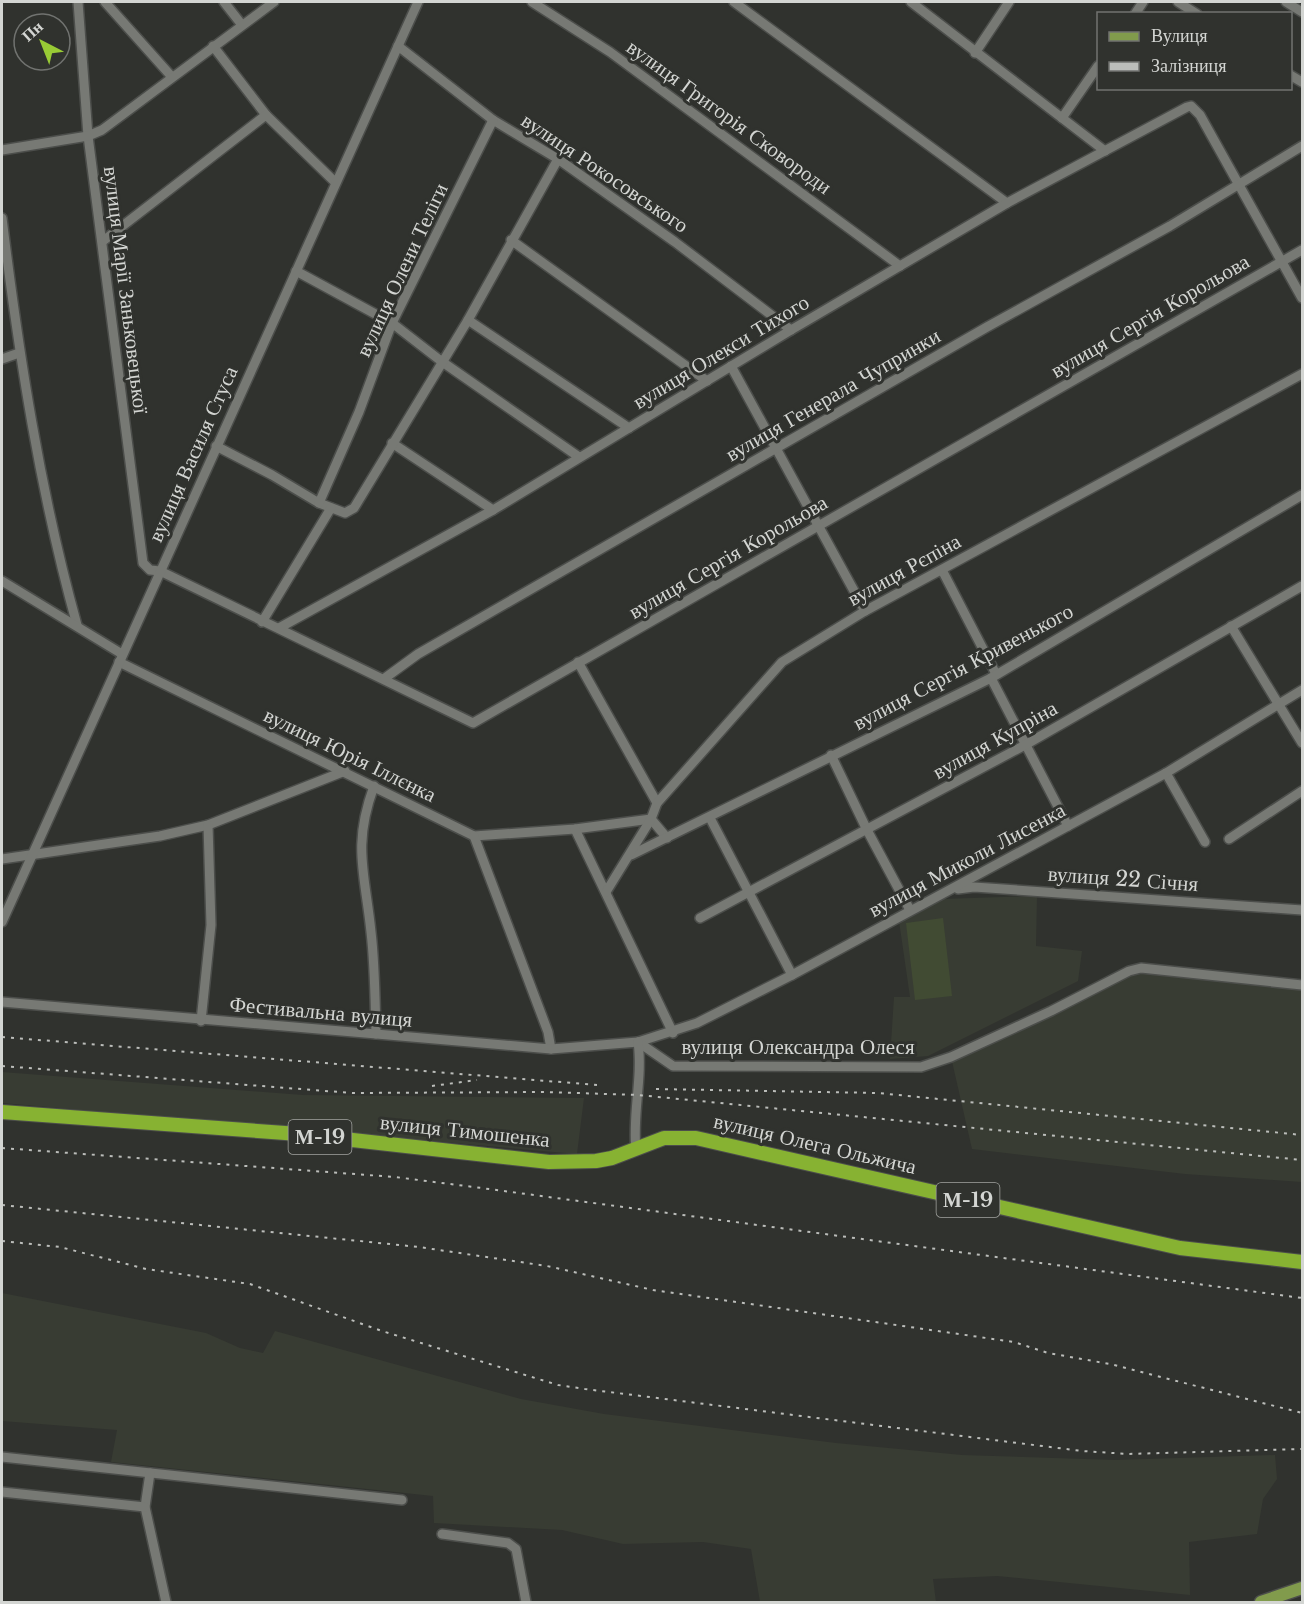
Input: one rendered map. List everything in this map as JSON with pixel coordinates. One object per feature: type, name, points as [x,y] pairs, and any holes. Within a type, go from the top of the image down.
[{"type":"highway","name":"вулиця Тимошенка","points":[[2,1112],[299,1134],[549,1162],[596,1161],[636,1150]]},
{"type":"highway","name":"вулиця Олега Ольжича","points":[[636,1150],[664,1138],[696,1138],[1180,1248],[1302,1262]]},
{"type":"main road","points":[[1261,1602],[1302,1588]]},
{"type":"street","name":"вулиця Марії Заньковецької","points":[[78,2],[88,136],[143,563],[150,570],[160,571]]},
{"type":"street","points":[[105,2],[172,77]]},
{"type":"street","points":[[224,2],[242,25]]},
{"type":"street","points":[[2,150],[88,136],[119,118],[274,2]]},
{"type":"street","name":"вулиця Василя Стуса","points":[[2,922],[418,2]]},
{"type":"street","name":"вулиця Григорія Сковороди","points":[[532,2],[610,52],[900,266]]},
{"type":"street","points":[[734,2],[1007,203]]},
{"type":"street","points":[[911,2],[1105,151]]},
{"type":"street","points":[[975,53],[1009,2]]},
{"type":"street","points":[[1178,2],[1194,12]]},
{"type":"street","points":[[1286,2],[1302,12]]},
{"type":"street","points":[[213,46],[266,115],[335,182]]},
{"type":"street","name":"вулиця Рокосовського","points":[[398,46],[493,120],[558,159],[675,242],[791,330]]},
{"type":"street","points":[[1062,118],[1097,67]]},
{"type":"street","name":"вулиця Олекси Тихого","points":[[279,628],[494,510],[791,330],[1007,203],[1183,108],[1191,106],[1200,115],[1239,184]]},
{"type":"street","points":[[103,241],[266,115]]},
{"type":"street","name":"вулиця Олени Теліги","points":[[319,503],[359,412],[392,323],[493,120]]},
{"type":"street","name":"вулиця Генерала Чупринки","points":[[385,678],[418,654],[1302,146]]},
{"type":"street","points":[[216,446],[319,503],[345,513],[354,508],[441,361],[468,320],[558,159]]},
{"type":"street","points":[[1239,184],[1302,298]]},
{"type":"street","points":[[2,218],[19,353],[54,543],[77,625]]},
{"type":"street","points":[[511,240],[707,381]]},
{"type":"street","name":"вулиця Сергія Корольова","points":[[160,571],[262,622],[385,678],[473,723],[1302,250]]},
{"type":"street","points":[[296,271],[392,323],[441,361],[579,457]]},
{"type":"street","points":[[468,320],[629,428]]},
{"type":"street","points":[[2,359],[19,353]]},
{"type":"street","points":[[731,366],[865,611]]},
{"type":"street","name":"вулиця Рєпіна","points":[[606,892],[631,855],[657,803],[782,662],[865,611],[1302,374]]},
{"type":"street","points":[[392,443],[494,510]]},
{"type":"street","name":"вулиця Сергія Кривенького","points":[[631,855],[710,818],[831,755],[993,676],[1302,495]]},
{"type":"street","points":[[262,622],[331,508]]},
{"type":"street","points":[[942,570],[1024,745],[1068,826]]},
{"type":"street","name":"вулиця Юрія Іллєнка","points":[[2,581],[77,625],[120,658],[474,836]]},
{"type":"street","name":"вулиця Купріна","points":[[700,918],[749,894],[1024,745],[1302,586]]},
{"type":"street","points":[[1231,627],[1302,743]]},
{"type":"street","points":[[578,662],[657,803]]},
{"type":"street","name":"вулиця Миколи Лисенка","points":[[638,1042],[673,1033],[792,975],[1166,773],[1302,690]]},
{"type":"street","points":[[831,755],[867,830],[910,910]]},
{"type":"street","points":[[2,859],[160,837],[208,825],[345,771]]},
{"type":"street","points":[[1166,773],[1205,842]]},
{"type":"street","points":[[374,786],[360,837],[362,882],[371,932],[376,1034]]},
{"type":"street","points":[[1229,839],[1302,791]]},
{"type":"street","points":[[710,818],[792,975]]},
{"type":"street","points":[[551,1049],[548,1032],[474,836],[575,829],[651,819],[667,838]]},
{"type":"street","points":[[201,1021],[211,925],[208,825]]},
{"type":"street","points":[[575,829],[673,1033]]},
{"type":"street","name":"вулиця 22 Січня","points":[[942,894],[974,886],[1302,910]]},
{"type":"street","name":"вулиця Олександра Олеся","points":[[638,1042],[673,1066],[921,1067],[951,1057],[1051,1011],[1129,971],[1141,968],[1302,985]]},
{"type":"street","name":"Фестивальна вулиця","points":[[2,1002],[201,1021],[551,1049],[638,1042]]},
{"type":"street","points":[[636,1150],[635,1125],[641,1068],[638,1042]]},
{"type":"street","points":[[2,1457],[402,1500]]},
{"type":"street","points":[[150,1473],[145,1507],[166,1602]]},
{"type":"street","points":[[2,1492],[145,1507]]},
{"type":"street","points":[[442,1534],[508,1543],[516,1549],[526,1602]]},
{"type":"shaded area","points":[[1037,896],[1036,946],[1082,951],[1078,981],[928,1056],[890,1059],[894,997],[910,997],[899,921],[943,899]]},
{"type":"shaded area","points":[[1129,971],[1302,985],[1302,1182],[1185,1174],[972,1149],[951,1057]]},
{"type":"shaded area","points":[[2,1072],[303,1095],[584,1098],[577,1154],[2,1103]]},
{"type":"shaded area","points":[[2,1293],[206,1333],[240,1348],[263,1353],[275,1331],[521,1399],[604,1414],[836,1443],[962,1455],[1116,1460],[1275,1455],[1277,1479],[1263,1499],[1257,1534],[1189,1542],[1190,1595],[997,1576],[933,1579],[936,1602],[760,1602],[751,1549],[703,1542],[623,1544],[562,1530],[434,1523],[433,1496],[111,1462],[117,1430],[2,1421]]},
{"type":"green space","points":[[943,918],[952,996],[915,1000],[906,923]]},
{"type":"railway","points":[[2,1037],[597,1085]]},
{"type":"railway","points":[[2,1066],[352,1093],[546,1092],[638,1095],[1302,1160]]},
{"type":"railway","points":[[432,1086],[477,1080]]},
{"type":"railway","points":[[656,1089],[878,1093],[1302,1135]]},
{"type":"railway","points":[[2,1148],[395,1177],[1302,1298]]},
{"type":"railway","points":[[2,1205],[419,1247],[547,1266],[653,1290],[1014,1342],[1048,1353],[1110,1364],[1302,1413]]},
{"type":"railway","points":[[2,1241],[60,1247],[146,1269],[250,1284],[382,1331],[558,1385],[1082,1451],[1128,1454],[1302,1449]]}]
